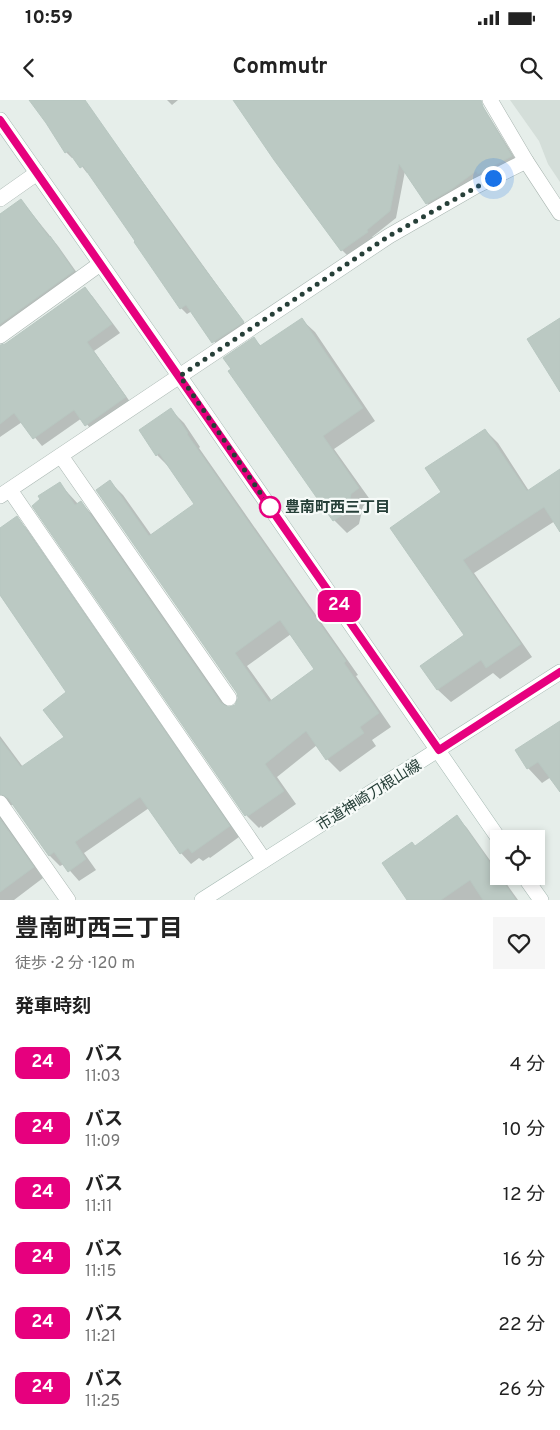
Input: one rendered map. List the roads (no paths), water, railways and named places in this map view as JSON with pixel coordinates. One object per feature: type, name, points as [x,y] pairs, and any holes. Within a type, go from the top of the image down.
[{"type":"street","points":[[490,100],[526,161],[560,213]]},
{"type":"street","points":[[0,120],[180,376],[493,830]]},
{"type":"street","points":[[264,860],[5,493],[389,236],[476,186],[526,161]]},
{"type":"street","points":[[0,199],[37,173]]},
{"type":"street","points":[[0,336],[100,264]]},
{"type":"street","points":[[60,456],[229,698]]},
{"type":"street","name":"市道神崎刀根山線","points":[[202,900],[560,672]]},
{"type":"street","points":[[0,803],[68,900]]},
{"type":"street","points":[[530,885],[541,900]]},
{"type":"place","name":"豊南町西三丁目","points":[[270,507]]}]
